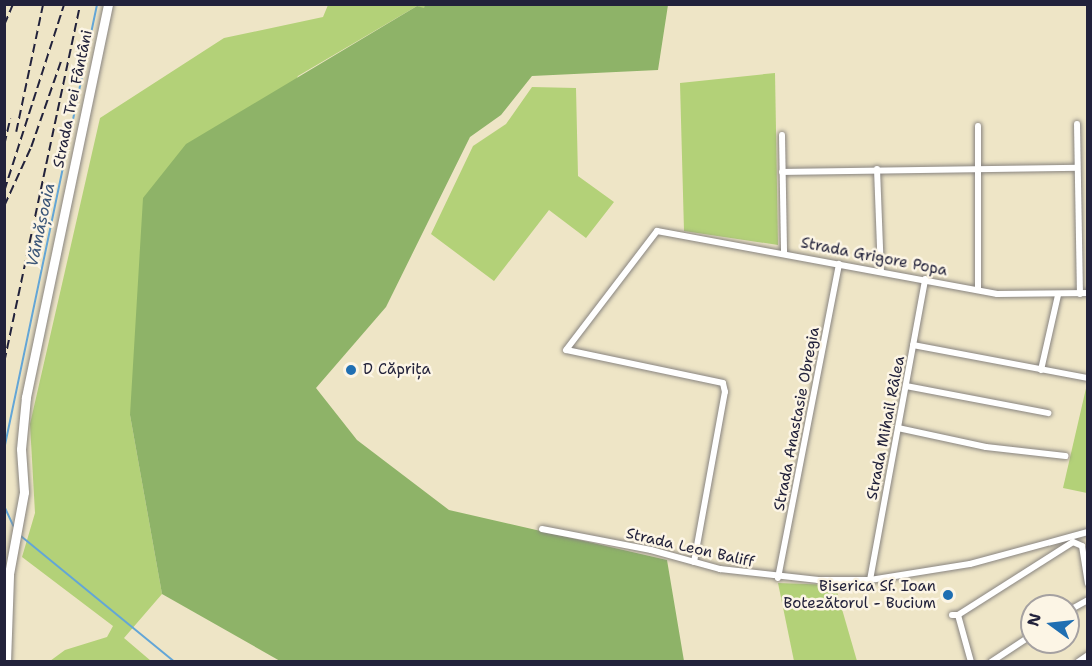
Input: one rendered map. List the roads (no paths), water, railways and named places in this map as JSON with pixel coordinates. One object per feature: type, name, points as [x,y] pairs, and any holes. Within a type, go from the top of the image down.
[{"type":"main road","name":"Strada Trei Fântâni","points":[[6,662],[6,599],[24,492],[21,449],[26,397],[108,4]]},
{"type":"street","points":[[1077,124],[1077,168],[1084,293]]},
{"type":"street","points":[[978,126],[978,289]]},
{"type":"street","points":[[782,135],[784,252]]},
{"type":"street","points":[[782,172],[1077,168]]},
{"type":"street","points":[[877,169],[881,271]]},
{"type":"street","name":"Strada Grigore Popa","points":[[694,562],[725,392],[723,383],[566,350],[657,231],[784,252],[1012,295],[1084,293]]},
{"type":"street","name":"Strada Anastasie Obregia","points":[[778,578],[839,264]]},
{"type":"street","name":"Strada Mihail Râlea","points":[[870,580],[925,279]]},
{"type":"street","points":[[1041,370],[1058,295]]},
{"type":"street","points":[[913,345],[1087,378]]},
{"type":"street","points":[[906,386],[1048,413]]},
{"type":"street","points":[[898,428],[986,447],[1065,456]]},
{"type":"street","name":"Strada Leon Baliff","points":[[542,529],[778,578],[870,580],[970,564],[1088,532]]},
{"type":"street","points":[[971,662],[955,615],[1069,544],[1078,542],[1082,546],[1088,584]]},
{"type":"street","points":[[991,662],[1020,642]]},
{"type":"street","points":[[1078,662],[1088,656]]},
{"type":"waterway","name":"Vămășoaia","points":[[4,450],[97,4]]},
{"type":"waterway","name":"Vămășoaia","points":[[4,505],[14,526]]},
{"type":"waterway","name":"Vămășoaia","points":[[20,535],[175,662]]},
{"type":"railway","points":[[4,25],[13,4]]},
{"type":"railway","points":[[16,132],[43,4]]},
{"type":"railway","points":[[4,191],[64,4]]},
{"type":"railway","points":[[4,362],[80,4]]},
{"type":"railway","points":[[4,206],[31,147],[61,61]]},
{"type":"railway","points":[[4,145],[10,119]]},
{"type":"place","name":"D Căprița","points":[[351,370]]},
{"type":"place","name":"Biserica Sf. Ioan Botezătorul - Bucium","points":[[948,595]]}]
